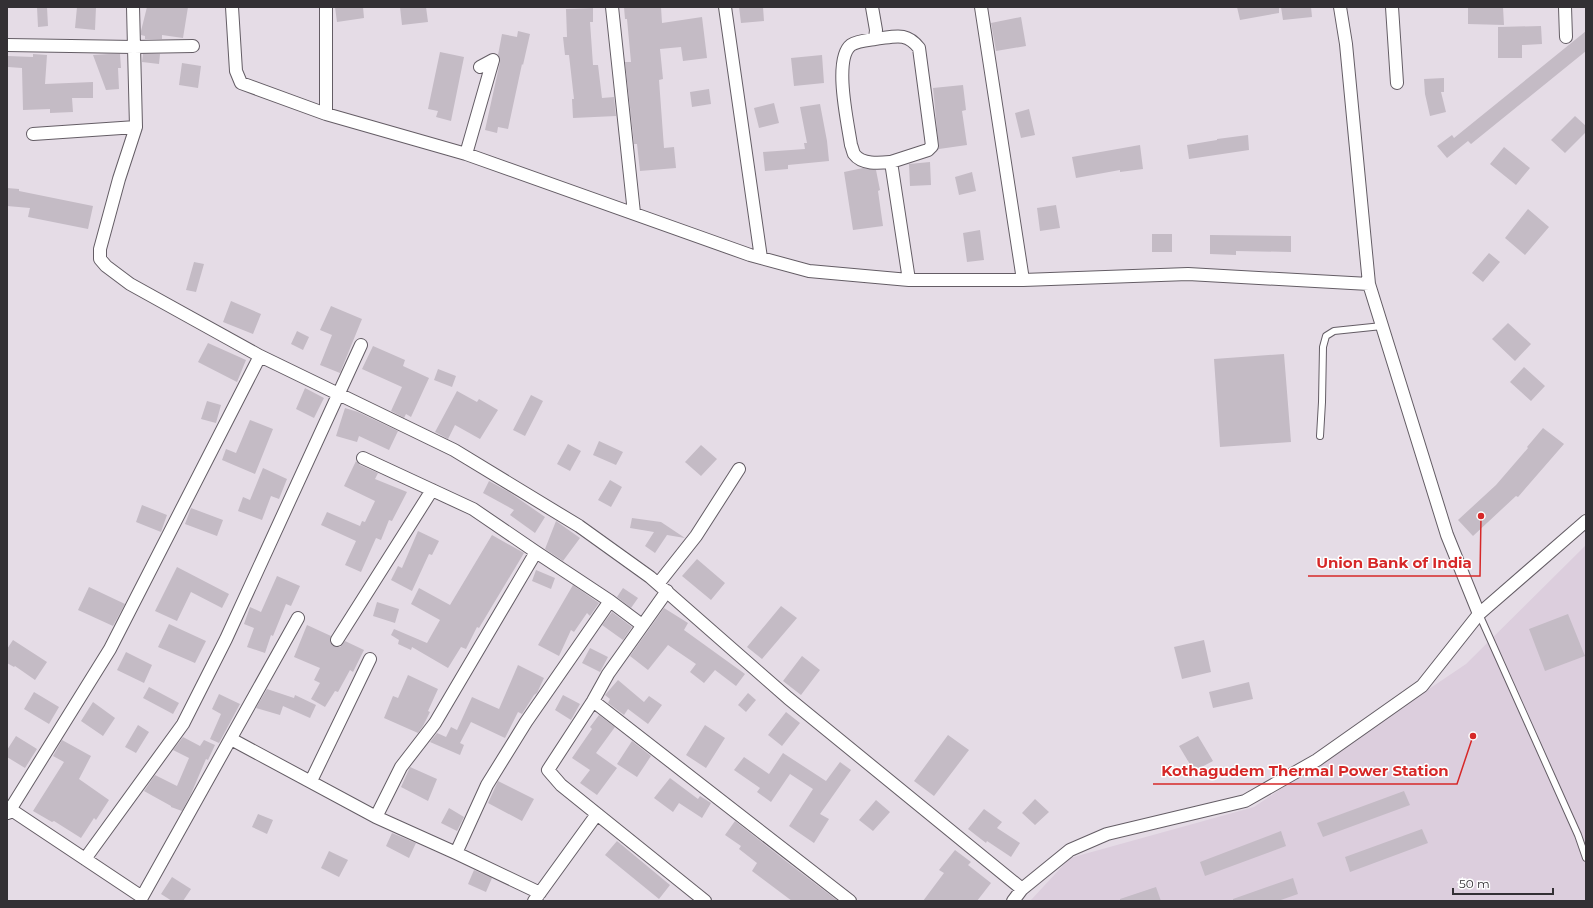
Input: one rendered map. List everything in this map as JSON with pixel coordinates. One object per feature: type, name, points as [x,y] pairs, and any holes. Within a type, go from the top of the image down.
[{"type":"street","points":[[134,7],[136,127],[119,179],[100,249],[100,259],[106,266],[130,284],[260,356],[454,450],[579,526],[663,587],[788,698],[1022,889]]},
{"type":"street","points":[[232,7],[236,71],[241,84],[326,114],[466,154],[761,258],[809,271],[908,280],[1023,280],[1188,274],[1369,284]]},
{"type":"street","points":[[326,7],[326,114]]},
{"type":"street","points":[[612,7],[634,213]]},
{"type":"street","points":[[725,7],[761,258]]},
{"type":"street","points":[[872,7],[876,30],[875,39]]},
{"type":"street","points":[[981,7],[1023,280]]},
{"type":"street","points":[[1340,7],[1346,44],[1369,284],[1447,536],[1479,614]]},
{"type":"street","points":[[1392,7],[1397,83]]},
{"type":"street","points":[[1565,7],[1566,37]]},
{"type":"street","points":[[903,36],[913,40],[919,48],[932,146],[928,150],[892,162],[863,161],[854,154],[851,144],[842,82],[844,56],[852,45],[875,39],[903,36]]},
{"type":"street","points":[[7,45],[134,47],[193,46]]},
{"type":"street","points":[[466,154],[493,60],[480,67]]},
{"type":"street","points":[[33,134],[136,127]]},
{"type":"street","points":[[892,162],[908,280]]},
{"type":"street","points":[[85,859],[183,724],[226,639],[361,345]]},
{"type":"street","points":[[260,356],[110,648],[9,810],[142,897],[298,618]]},
{"type":"street","points":[[363,458],[473,509],[610,600],[642,625]]},
{"type":"street","points":[[705,901],[562,785],[548,770],[593,701],[608,674],[642,625],[663,587],[740,469]]},
{"type":"street","points":[[337,640],[432,490]]},
{"type":"street","points":[[1014,901],[1022,889],[1070,850],[1107,834],[1245,801],[1317,760],[1422,686],[1479,614],[1586,521]]},
{"type":"street","points":[[376,817],[402,767],[435,723],[536,552]]},
{"type":"street","points":[[456,853],[491,778],[526,722],[610,600]]},
{"type":"street","points":[[311,781],[370,659]]},
{"type":"street","points":[[593,701],[850,901]]},
{"type":"street","points":[[231,739],[376,817],[456,853],[537,897],[597,814]]},
{"type":"lane","points":[[1320,436],[1323,347],[1326,336],[1334,331],[1382,326]]},
{"type":"lane","points":[[1479,614],[1578,835],[1586,858]]},
{"type":"shaded area","points":[[1586,545],[1586,901],[1030,901],[1070,858],[1254,807],[1466,664]]},
{"type":"building","points":[[37,7],[47,7],[48,26],[38,27]]},
{"type":"building","points":[[77,7],[96,7],[95,30],[75,28]]},
{"type":"building","points":[[147,7],[188,7],[183,38],[162,35],[162,39],[145,39],[145,36],[141,35],[141,31]]},
{"type":"building","points":[[335,7],[363,7],[364,18],[337,22]]},
{"type":"building","points":[[400,7],[426,7],[428,22],[402,25]]},
{"type":"building","points":[[624,7],[661,7],[662,23],[702,17],[707,58],[683,61],[681,47],[660,49],[663,79],[659,80],[664,148],[674,147],[676,168],[640,171],[637,144],[634,144],[625,62],[631,62],[627,19],[625,19]]},
{"type":"building","points":[[739,7],[763,7],[764,21],[741,23]]},
{"type":"building","points":[[1237,7],[1279,7],[1279,13],[1240,20]]},
{"type":"building","points":[[1281,7],[1311,7],[1312,17],[1283,20]]},
{"type":"building","points":[[1468,7],[1503,7],[1504,25],[1468,24]]},
{"type":"building","points":[[593,8],[593,22],[590,22],[593,65],[598,65],[602,98],[614,97],[616,116],[573,118],[572,99],[574,99],[569,55],[565,55],[563,37],[567,37],[566,9]]},
{"type":"building","points":[[1021,17],[1026,46],[996,51],[991,23]]},
{"type":"building","points":[[1541,26],[1542,44],[1522,45],[1522,58],[1498,58],[1498,27]]},
{"type":"building","points":[[518,31],[530,34],[508,129],[498,127],[497,133],[485,130],[500,62],[498,55],[502,34],[517,37]]},
{"type":"building","points":[[1586,31],[1586,51],[1471,144],[1468,141],[1447,158],[1437,146],[1452,135],[1454,138]]},
{"type":"building","points":[[440,52],[464,57],[451,121],[436,117],[438,111],[428,109]]},
{"type":"building","points":[[33,54],[47,55],[45,84],[93,82],[93,98],[72,98],[73,112],[50,113],[50,109],[23,110],[22,68],[8,67],[8,56],[33,57]]},
{"type":"building","points":[[120,54],[121,68],[118,68],[119,89],[106,90],[93,55]]},
{"type":"building","points":[[143,54],[160,54],[159,64],[142,62]]},
{"type":"building","points":[[822,55],[824,83],[794,86],[791,58]]},
{"type":"building","points":[[182,63],[201,66],[198,88],[179,85]]},
{"type":"building","points":[[1444,78],[1444,92],[1441,92],[1446,112],[1430,116],[1425,94],[1424,79]]},
{"type":"building","points":[[963,85],[966,110],[962,111],[967,145],[939,149],[933,88]]},
{"type":"building","points":[[709,89],[711,104],[692,107],[690,92]]},
{"type":"building","points":[[774,103],[779,123],[759,128],[754,108]]},
{"type":"building","points":[[820,104],[829,161],[788,165],[788,169],[765,171],[763,152],[805,149],[804,143],[807,143],[800,107]]},
{"type":"building","points":[[1029,109],[1035,135],[1021,138],[1015,113]]},
{"type":"building","points":[[1575,116],[1586,126],[1586,132],[1565,153],[1551,140]]},
{"type":"building","points":[[1248,135],[1249,150],[1189,159],[1187,145]]},
{"type":"building","points":[[1140,145],[1143,169],[1120,172],[1120,170],[1076,178],[1072,157]]},
{"type":"building","points":[[1504,147],[1530,168],[1516,185],[1490,164]]},
{"type":"building","points":[[930,162],[931,185],[910,186],[909,164]]},
{"type":"building","points":[[863,168],[876,170],[880,190],[878,191],[883,226],[853,230],[844,172]]},
{"type":"building","points":[[972,172],[976,191],[959,195],[955,177]]},
{"type":"building","points":[[7,188],[19,189],[19,191],[93,206],[88,229],[28,217],[30,208],[7,206]]},
{"type":"building","points":[[1056,205],[1060,228],[1040,231],[1037,208]]},
{"type":"building","points":[[1528,209],[1549,227],[1525,255],[1505,238]]},
{"type":"building","points":[[980,230],[984,260],[967,262],[963,233]]},
{"type":"building","points":[[1152,234],[1172,234],[1172,252],[1152,252]]},
{"type":"building","points":[[1210,235],[1291,236],[1291,252],[1236,251],[1236,255],[1210,254]]},
{"type":"building","points":[[1489,253],[1500,262],[1483,282],[1472,273]]},
{"type":"building","points":[[194,262],[204,264],[196,292],[186,290]]},
{"type":"building","points":[[231,301],[261,314],[253,334],[223,322]]},
{"type":"building","points":[[331,306],[362,319],[340,373],[320,365],[332,335],[320,330]]},
{"type":"building","points":[[1508,323],[1531,344],[1515,361],[1492,339]]},
{"type":"building","points":[[297,331],[309,337],[303,350],[291,344]]},
{"type":"building","points":[[208,343],[246,360],[237,382],[198,362]]},
{"type":"building","points":[[373,346],[405,360],[403,366],[429,378],[411,417],[406,414],[404,418],[391,411],[402,387],[362,369]]},
{"type":"building","points":[[1284,354],[1291,442],[1220,447],[1214,359]]},
{"type":"building","points":[[1524,367],[1545,386],[1531,401],[1510,382]]},
{"type":"building","points":[[438,369],[456,376],[452,387],[434,380]]},
{"type":"building","points":[[305,388],[324,398],[314,418],[296,409]]},
{"type":"building","points":[[457,391],[477,402],[479,399],[498,410],[480,439],[455,425],[448,439],[435,432]]},
{"type":"building","points":[[531,395],[543,401],[525,436],[513,430]]},
{"type":"building","points":[[207,401],[221,405],[216,423],[201,419]]},
{"type":"building","points":[[345,408],[358,412],[398,431],[389,450],[359,436],[357,442],[336,436]]},
{"type":"building","points":[[250,420],[273,429],[255,474],[222,460],[226,449],[236,453]]},
{"type":"building","points":[[1543,428],[1564,444],[1518,497],[1516,496],[1473,536],[1458,520],[1496,485]]},
{"type":"building","points":[[599,441],[623,452],[616,465],[593,455]]},
{"type":"building","points":[[568,444],[581,451],[570,471],[557,464]]},
{"type":"building","points":[[701,445],[717,459],[701,476],[685,462]]},
{"type":"building","points":[[356,461],[360,465],[378,473],[375,479],[407,492],[392,521],[389,520],[381,540],[376,538],[361,572],[345,565],[356,541],[321,525],[327,512],[360,526],[362,521],[365,522],[375,501],[344,486]]},
{"type":"building","points":[[263,468],[287,479],[279,499],[271,496],[262,520],[238,511],[243,497],[250,500]]},
{"type":"building","points":[[610,480],[622,487],[611,507],[598,500]]},
{"type":"building","points":[[489,481],[509,492],[545,517],[535,533],[510,515],[514,510],[483,493]]},
{"type":"building","points":[[142,505],[167,515],[161,532],[136,522]]},
{"type":"building","points":[[191,508],[223,520],[217,536],[185,524]]},
{"type":"building","points":[[632,518],[661,522],[685,538],[667,535],[655,553],[645,546],[654,532],[630,528]]},
{"type":"building","points":[[556,521],[580,538],[563,561],[545,549]]},
{"type":"building","points":[[418,531],[439,541],[432,555],[429,554],[412,591],[391,580],[398,566],[402,568]]},
{"type":"building","points":[[492,535],[524,553],[479,628],[477,627],[466,649],[461,647],[448,668],[412,647],[411,650],[398,644],[399,640],[391,635],[394,629],[427,643],[440,620],[411,604],[419,588],[450,605]]},
{"type":"building","points":[[697,559],[725,583],[711,600],[682,576]]},
{"type":"building","points":[[177,567],[229,594],[222,608],[191,592],[177,621],[155,611]]},
{"type":"building","points":[[536,570],[555,578],[551,589],[532,581]]},
{"type":"building","points":[[277,576],[300,586],[291,606],[286,604],[273,636],[271,635],[265,653],[247,647],[254,628],[244,624],[250,607],[261,612]]},
{"type":"building","points":[[573,585],[599,603],[590,616],[587,613],[574,632],[571,630],[559,656],[538,645]]},
{"type":"building","points":[[89,587],[125,604],[113,626],[78,610]]},
{"type":"building","points":[[623,588],[638,598],[631,608],[617,597]]},
{"type":"building","points":[[377,602],[399,609],[395,623],[373,616]]},
{"type":"building","points":[[781,606],[797,618],[762,659],[747,647]]},
{"type":"building","points":[[664,608],[688,623],[684,630],[745,674],[736,686],[715,670],[704,683],[690,672],[696,664],[668,645],[648,670],[630,656]]},
{"type":"building","points":[[612,612],[632,627],[623,640],[602,625]]},
{"type":"building","points":[[1568,614],[1585,656],[1545,671],[1529,629]]},
{"type":"building","points":[[169,624],[206,641],[195,663],[158,647]]},
{"type":"building","points":[[307,625],[331,636],[330,640],[333,646],[340,647],[345,641],[364,650],[353,672],[350,670],[338,692],[335,691],[325,707],[311,699],[320,683],[314,680],[320,668],[294,657]]},
{"type":"building","points":[[13,640],[47,662],[35,680],[15,666],[14,667],[7,663],[7,649]]},
{"type":"building","points":[[1204,640],[1211,672],[1182,679],[1174,647]]},
{"type":"building","points":[[590,648],[608,657],[600,672],[582,663]]},
{"type":"building","points":[[126,652],[152,665],[144,683],[117,670]]},
{"type":"building","points":[[802,656],[820,670],[801,695],[783,681]]},
{"type":"building","points":[[518,665],[544,678],[537,693],[534,695],[522,714],[518,712],[505,738],[471,722],[460,743],[464,745],[460,755],[430,742],[437,733],[446,737],[451,727],[457,730],[472,697],[499,709]]},
{"type":"building","points":[[408,675],[438,689],[428,711],[430,712],[418,733],[384,718],[393,696],[398,698]]},
{"type":"building","points":[[618,680],[644,702],[649,696],[662,705],[648,724],[628,709],[624,715],[608,703],[610,699],[605,695]]},
{"type":"building","points":[[1249,682],[1253,699],[1213,708],[1209,692]]},
{"type":"building","points":[[149,687],[179,703],[173,714],[143,698]]},
{"type":"building","points":[[267,689],[294,698],[295,695],[316,705],[310,718],[283,706],[280,715],[256,708]]},
{"type":"building","points":[[34,692],[59,707],[49,724],[24,709]]},
{"type":"building","points":[[748,693],[756,700],[746,712],[738,705]]},
{"type":"building","points":[[219,694],[240,704],[219,743],[210,739],[221,714],[212,709]]},
{"type":"building","points":[[563,695],[580,704],[571,720],[555,710]]},
{"type":"building","points":[[93,702],[115,718],[103,736],[81,721]]},
{"type":"building","points":[[786,712],[800,723],[782,746],[768,735]]},
{"type":"building","points":[[599,715],[615,727],[596,753],[617,768],[597,795],[580,783],[590,770],[572,758],[592,729],[590,727]]},
{"type":"building","points":[[138,725],[149,732],[136,753],[125,747]]},
{"type":"building","points":[[705,725],[725,738],[706,768],[686,755]]},
{"type":"building","points":[[948,735],[969,750],[934,796],[914,781]]},
{"type":"building","points":[[16,736],[37,749],[25,768],[7,757],[7,750]]},
{"type":"building","points":[[1198,736],[1213,761],[1194,771],[1179,746]]},
{"type":"building","points":[[183,737],[200,746],[204,740],[215,745],[208,760],[206,759],[182,811],[171,807],[144,791],[155,775],[177,786],[189,758],[173,750]]},
{"type":"building","points":[[62,740],[91,756],[79,779],[109,800],[96,820],[94,818],[81,838],[54,821],[52,822],[33,811],[64,762],[53,756]]},
{"type":"building","points":[[632,741],[651,756],[637,777],[617,764]]},
{"type":"building","points":[[783,753],[826,781],[840,762],[851,770],[820,814],[829,819],[814,843],[789,826],[813,789],[790,774],[771,802],[757,792],[760,788],[734,770],[744,757],[769,774]]},
{"type":"building","points":[[410,767],[437,779],[428,801],[401,787]]},
{"type":"building","points":[[670,778],[698,799],[700,796],[711,803],[702,818],[679,803],[673,812],[654,798]]},
{"type":"building","points":[[498,781],[534,799],[522,821],[488,803]]},
{"type":"building","points":[[1404,791],[1410,805],[1323,837],[1317,823]]},
{"type":"building","points":[[1035,799],[1049,812],[1035,825],[1022,813]]},
{"type":"building","points":[[876,800],[890,812],[873,831],[859,820]]},
{"type":"building","points":[[449,808],[464,817],[457,831],[441,823]]},
{"type":"building","points":[[984,809],[1002,822],[997,828],[1020,843],[1011,857],[987,841],[986,843],[968,829]]},
{"type":"building","points":[[258,814],[273,820],[267,834],[252,827]]},
{"type":"building","points":[[735,821],[838,901],[792,901],[752,871],[757,863],[739,849],[741,846],[725,835]]},
{"type":"building","points":[[1422,829],[1428,843],[1350,872],[1345,857]]},
{"type":"building","points":[[1281,831],[1286,846],[1205,876],[1200,862]]},
{"type":"building","points":[[392,833],[416,843],[409,858],[386,846]]},
{"type":"building","points":[[617,841],[670,885],[659,899],[605,855]]},
{"type":"building","points":[[955,850],[971,862],[968,865],[991,883],[977,901],[923,901],[944,873],[939,870]]},
{"type":"building","points":[[329,851],[348,860],[339,877],[321,868]]},
{"type":"building","points":[[474,870],[492,878],[486,892],[468,884]]},
{"type":"building","points":[[172,877],[191,889],[183,901],[172,901],[161,894]]},
{"type":"building","points":[[1293,878],[1298,894],[1278,901],[1233,901],[1233,899]]},
{"type":"building","points":[[1156,887],[1161,901],[1120,901],[1120,899]]},
{"type":"place","name":"Union Bank of India","points":[[1481,516]]},
{"type":"place","name":"Kothagudem Thermal Power Station","points":[[1473,736]]}]
